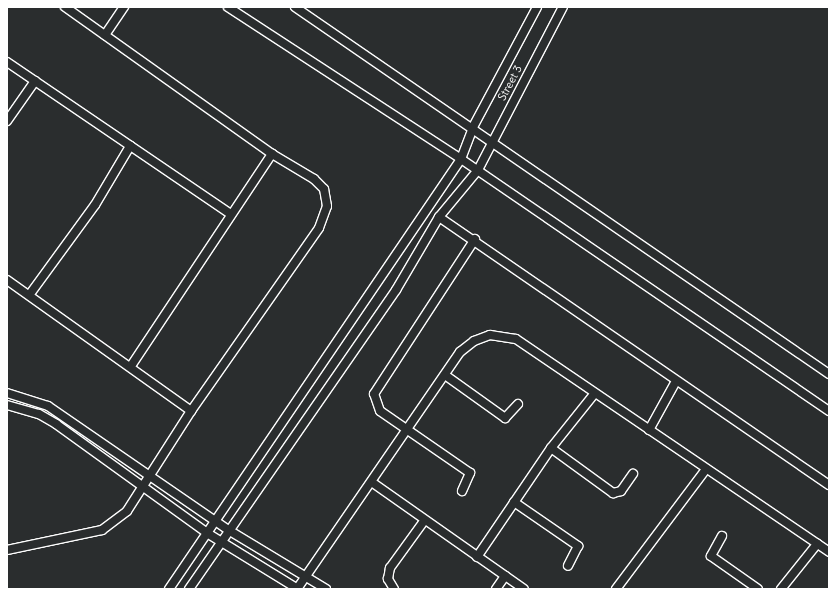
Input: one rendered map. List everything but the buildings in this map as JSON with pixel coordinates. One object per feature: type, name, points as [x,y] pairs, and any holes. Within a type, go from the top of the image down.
[{"type":"street","points":[[7,550],[102,530],[127,511],[191,411],[325,217],[327,206],[324,189],[314,179],[272,154],[65,7]]},
{"type":"street","points":[[105,35],[124,7]]},
{"type":"street","points":[[228,7],[478,170],[829,411]]},
{"type":"street","points":[[295,7],[493,140],[829,374]]},
{"type":"street","name":"Street 3","points":[[169,589],[461,159],[473,127],[537,7]]},
{"type":"street","name":"Street 3","points":[[189,589],[396,290],[439,217],[478,170],[563,7]]},
{"type":"street","points":[[7,62],[231,214]]},
{"type":"street","points":[[7,121],[35,81]]},
{"type":"street","points":[[30,294],[95,205],[130,146]]},
{"type":"street","points":[[131,366],[272,154]]},
{"type":"street","points":[[439,217],[475,239],[676,381],[829,485]]},
{"type":"street","points":[[462,491],[470,473],[407,432],[380,411],[374,400],[376,388],[475,239]]},
{"type":"street","points":[[7,280],[30,294],[66,324],[131,366],[191,411]]},
{"type":"street","points":[[7,405],[39,414],[56,424],[144,486],[207,533],[297,589],[373,483],[466,346],[482,337],[499,335],[516,339],[829,552]]},
{"type":"street","points":[[445,375],[505,418],[518,404]]},
{"type":"street","points":[[649,430],[676,381]]},
{"type":"street","points":[[477,557],[551,448],[595,392]]},
{"type":"street","points":[[7,393],[48,406],[230,531],[306,575],[326,589]]},
{"type":"street","points":[[551,448],[613,493],[622,491],[633,474]]},
{"type":"street","points":[[616,589],[706,469]]},
{"type":"street","points":[[373,483],[424,521],[524,589]]},
{"type":"street","points":[[514,502],[578,546],[568,566]]},
{"type":"street","points":[[394,589],[388,579],[390,568],[424,521]]},
{"type":"street","points":[[722,536],[711,556],[758,589]]},
{"type":"street","points":[[781,589],[817,544]]},
{"type":"street","points":[[496,589],[506,576]]}]
